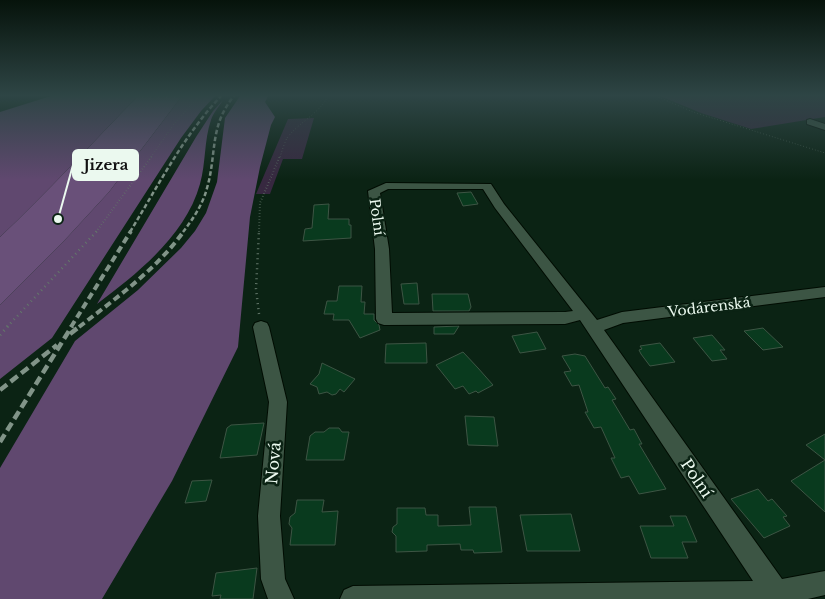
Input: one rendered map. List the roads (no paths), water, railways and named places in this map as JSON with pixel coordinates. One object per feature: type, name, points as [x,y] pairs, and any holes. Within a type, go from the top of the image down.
[{"type":"street","name":"Polní","points":[[589,321],[565,318],[384,319],[382,249],[374,191],[386,186],[487,186],[499,206],[589,321],[776,593]]},
{"type":"street","name":"Vodárenská","points":[[589,321],[825,292]]},
{"type":"street","name":"Nová","points":[[261,327],[278,402],[269,516],[273,579],[280,599]]},
{"type":"street","points":[[353,599],[776,593],[825,583]]},
{"type":"railway","points":[[130,232],[161,179],[197,124]]},
{"type":"railway","points":[[183,232],[197,211],[205,194],[219,124]]},
{"type":"railway","points":[[71,327],[131,231]]},
{"type":"railway","points":[[79,327],[148,271],[184,231]]},
{"type":"railway","points":[[0,442],[72,326]]},
{"type":"railway","points":[[70,334],[80,326]]},
{"type":"railway","points":[[0,390],[57,345]]},
{"type":"place","name":"Jizera","points":[[58,219]]}]
